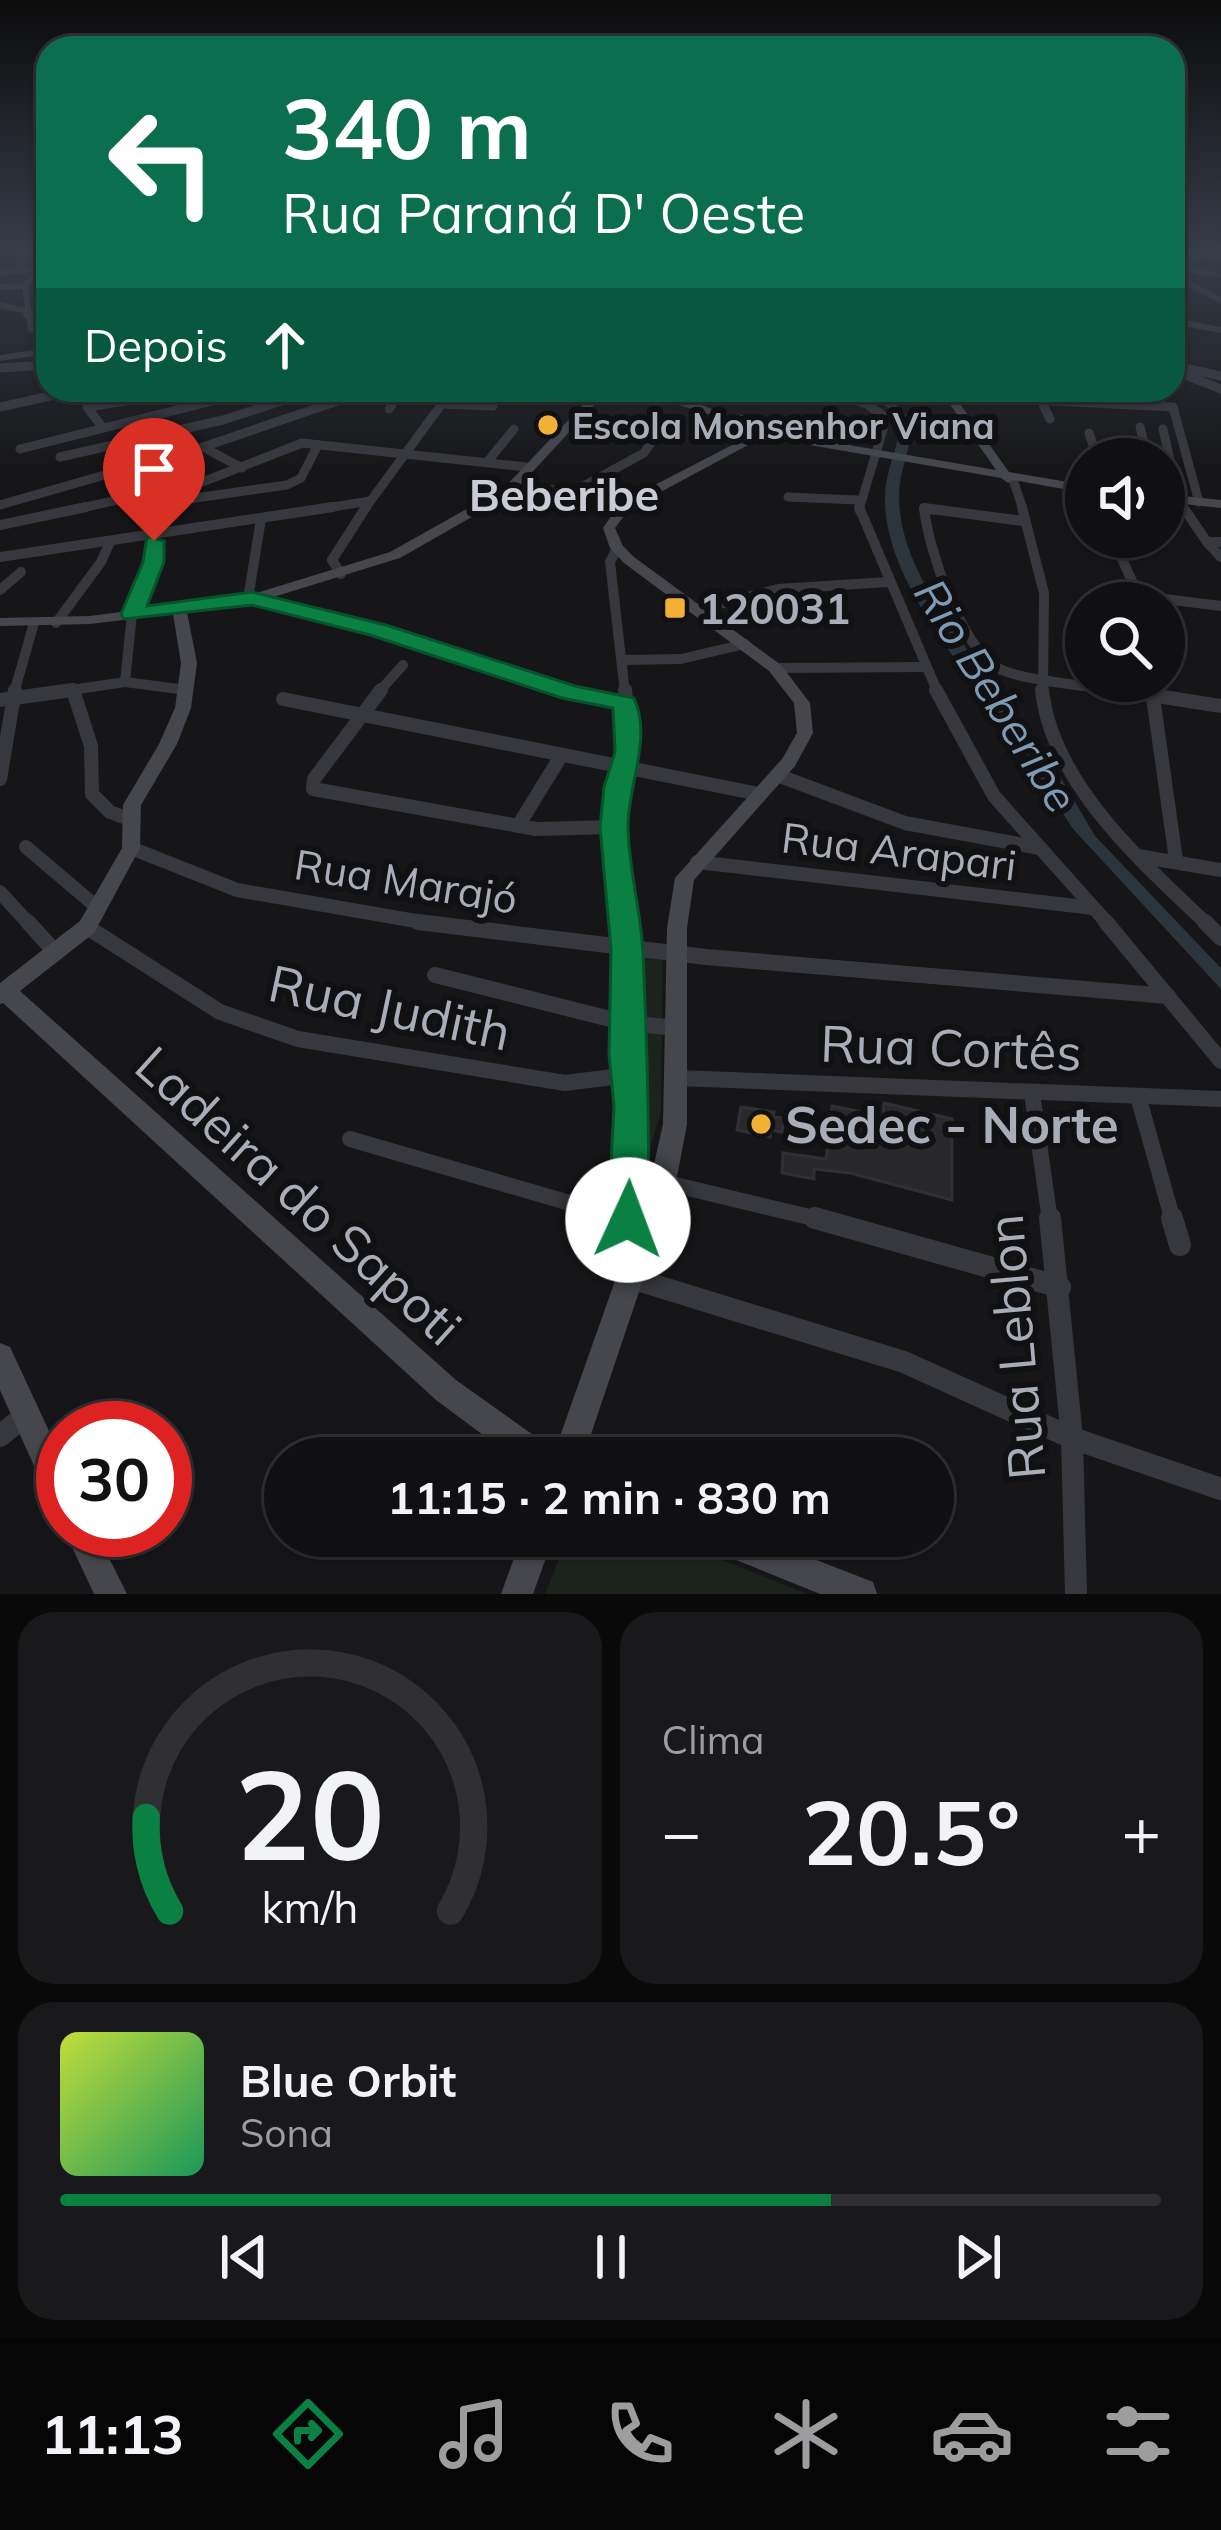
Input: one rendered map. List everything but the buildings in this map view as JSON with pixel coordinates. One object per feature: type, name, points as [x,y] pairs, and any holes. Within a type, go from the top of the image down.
[{"type":"street","points":[[1185,325],[1221,330]]},
{"type":"street","points":[[0,358],[36,353]]},
{"type":"street","points":[[0,381],[4,368],[36,366]]},
{"type":"street","points":[[1185,370],[1221,376]]},
{"type":"street","points":[[1185,373],[1221,389]]},
{"type":"street","points":[[0,407],[36,399]]},
{"type":"street","points":[[103,428],[87,407],[137,402]]},
{"type":"street","points":[[20,449],[208,402]]},
{"type":"street","points":[[60,457],[277,402]]},
{"type":"street","points":[[2,503],[203,447],[334,402]]},
{"type":"street","points":[[389,409],[394,402]]},
{"type":"street","points":[[3,624],[56,623],[250,599],[395,555],[508,491],[591,402]]},
{"type":"street","points":[[684,402],[726,420],[742,418],[912,460],[1065,486]]},
{"type":"street","points":[[861,402],[883,415],[879,452],[858,500],[926,667],[994,796],[1221,1061]]},
{"type":"street","points":[[955,402],[1011,479],[1042,577],[1046,712],[1073,767],[1138,856],[1221,938]]},
{"type":"street","points":[[1042,402],[1050,418]]},
{"type":"street","points":[[1081,402],[1173,407],[1199,502]]},
{"type":"street","points":[[340,574],[332,560],[335,550],[442,404],[493,406]]},
{"type":"street","points":[[709,458],[726,420]]},
{"type":"street","points":[[1140,427],[1143,438]]},
{"type":"street","points":[[488,461],[514,429]]},
{"type":"street","points":[[1163,429],[1165,438]]},
{"type":"street","points":[[638,1223],[663,1182],[675,1124],[679,898],[685,878],[778,775],[800,745],[806,718],[802,703],[775,668],[617,548],[609,528],[624,506],[760,433],[834,440]]},
{"type":"street","points":[[1089,433],[1091,438]]},
{"type":"street","points":[[508,491],[578,489],[644,453],[654,438]]},
{"type":"street","points":[[716,440],[735,446]]},
{"type":"street","points":[[0,525],[205,482],[305,443],[527,467]]},
{"type":"street","points":[[181,500],[287,485],[301,478],[318,445]]},
{"type":"street","points":[[203,447],[242,468]]},
{"type":"street","points":[[788,497],[858,500]]},
{"type":"street","points":[[1185,500],[1221,504]]},
{"type":"street","points":[[0,557],[370,501]]},
{"type":"street","points":[[1023,520],[925,508],[927,537],[979,649],[1002,671],[1065,680]]},
{"type":"street","points":[[1185,514],[1221,557]]},
{"type":"street","points":[[250,599],[261,519]]},
{"type":"street","points":[[125,682],[131,662],[132,614],[154,562],[152,536]]},
{"type":"street","points":[[56,623],[101,562],[110,542]]},
{"type":"street","points":[[1207,542],[1221,542]]},
{"type":"street","points":[[575,1437],[631,1278],[638,1223],[626,1023],[627,949],[614,827],[629,728],[610,562],[617,548]]},
{"type":"street","points":[[0,590],[20,572]]},
{"type":"street","points":[[696,610],[778,589],[888,582]]},
{"type":"street","points":[[250,599],[378,630],[570,693],[625,703]]},
{"type":"street","points":[[1185,603],[1221,606]]},
{"type":"street","points":[[3,993],[93,918],[130,848],[129,819],[138,793],[178,725],[186,690],[188,648],[179,608]]},
{"type":"street","points":[[0,779],[6,699],[34,623]]},
{"type":"street","points":[[622,660],[681,659],[745,644]]},
{"type":"street","points":[[403,665],[361,712],[314,779],[313,789],[518,826],[614,827]]},
{"type":"street","points":[[775,668],[926,667]]},
{"type":"street","points":[[6,699],[125,682],[186,690]]},
{"type":"street","points":[[73,688],[76,713],[88,734],[89,784],[100,805],[129,819]]},
{"type":"street","points":[[1185,697],[1221,706]]},
{"type":"street","points":[[283,699],[759,794]]},
{"type":"street","points":[[1154,702],[1176,860]]},
{"type":"street","points":[[518,826],[561,755]]},
{"type":"street","points":[[778,775],[879,815],[981,841],[1040,848]]},
{"type":"street","name":"Rua Judith","points":[[26,847],[93,918],[220,1012],[298,1039],[565,1083],[629,1075]]},
{"type":"street","name":"Rua Marajó","points":[[130,848],[182,875],[370,916],[627,949],[1168,996]]},
{"type":"street","points":[[1138,856],[1221,870]]},
{"type":"street","name":"Rua Arapari","points":[[697,862],[1094,908]]},
{"type":"street","points":[[0,892],[56,953]]},
{"type":"street","points":[[435,975],[626,1023],[678,1028]]},
{"type":"street","name":"Ladeira do Sapoti","points":[[3,993],[446,1390],[510,1437]]},
{"type":"street","name":"Rua Cortês","points":[[677,1078],[1221,1099]]},
{"type":"street","name":"Rua Leblon","points":[[1032,1093],[1060,1287],[1072,1438],[1076,1594]]},
{"type":"street","points":[[1138,1096],[1180,1246]]},
{"type":"street","points":[[350,1139],[638,1223]]},
{"type":"street","points":[[663,1182],[803,1214],[1060,1287]]},
{"type":"street","points":[[631,1278],[904,1362],[1072,1438],[1221,1489]]},
{"type":"street","points":[[0,1357],[36,1434]]},
{"type":"street","points":[[0,1436],[27,1414]]},
{"type":"street","points":[[92,1557],[111,1594]]},
{"type":"street","points":[[517,1594],[530,1557]]},
{"type":"street","points":[[768,1557],[861,1594]]},
{"type":"shaded area","points":[[631,955],[663,959],[661,1111],[633,1209],[641,1113],[630,1036]]},
{"type":"shaded area","points":[[560,1557],[715,1557],[808,1594],[545,1594]]},
{"type":"water","points":[[988,678],[1046,753],[1095,836],[1221,968],[1221,989],[1073,829],[1015,739],[969,679]]},
{"type":"waterway","name":"Rio Beberibe","points":[[887,402],[907,423],[892,498],[902,550],[929,603],[993,700]]},
{"type":"place","name":"Escola Monsenhor Viana","points":[[548,425]]},
{"type":"place","name":"120031","points":[[675,608]]},
{"type":"place","name":"Sedec - Norte","points":[[761,1124]]},
{"type":"district","name":"Beberibe","points":[[564,494]]},
{"type":"route","points":[[154,541],[154,562],[132,614],[252,599],[378,630],[570,693],[625,703],[628,752],[617,787],[614,827],[627,949],[626,1055],[632,1106],[628,1220]]}]
